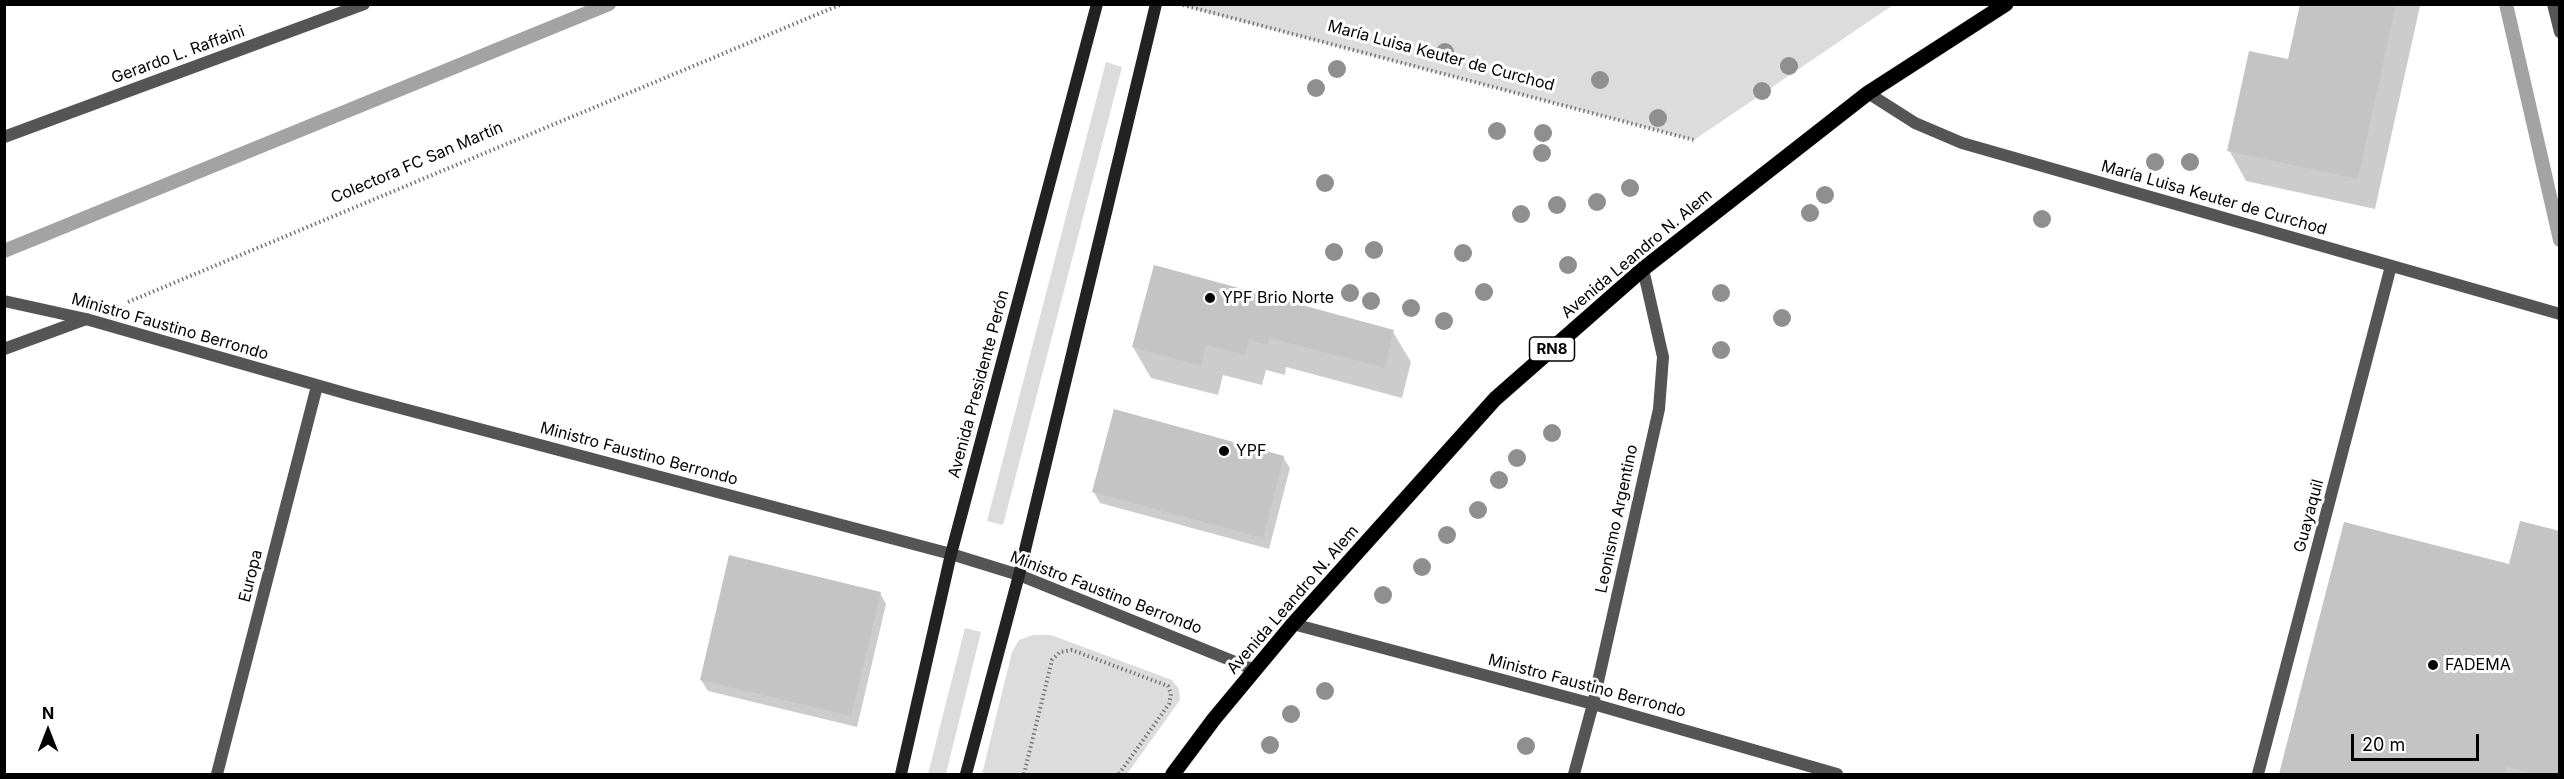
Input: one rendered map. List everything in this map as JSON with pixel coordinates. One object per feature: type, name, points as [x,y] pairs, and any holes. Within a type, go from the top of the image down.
[{"type":"main road","name":"Avenida Presidente Perón","points":[[901,774],[951,554],[1097,4]]},
{"type":"main road","points":[[966,774],[1018,574],[1156,4]]},
{"type":"main road","name":"Avenida Leandro N. Alem","points":[[1173,774],[1214,719],[1293,624],[1495,399],[1643,269],[1868,93],[2006,4]]},
{"type":"street","name":"Gerardo L. Raffaini","points":[[4,136],[364,4]]},
{"type":"street","points":[[2553,4],[2559,32]]},
{"type":"street","name":"María Luisa Keuter de Curchod","points":[[1868,93],[1915,123],[1962,143],[2559,314]]},
{"type":"street","name":"Guayaquil","points":[[2258,774],[2391,266]]},
{"type":"street","name":"Leonismo Argentino","points":[[1574,774],[1593,704],[1659,409],[1664,357],[1643,269]]},
{"type":"street","name":"Ministro Faustino Berrondo","points":[[4,301],[86,319],[317,386],[951,554],[1018,574],[1255,670]]},
{"type":"street","points":[[4,349],[86,319]]},
{"type":"street","name":"Europa","points":[[217,774],[317,386]]},
{"type":"street","name":"Ministro Faustino Berrondo","points":[[1293,624],[1593,704],[1837,774]]},
{"type":"path","name":"Colectora FC San Martín","points":[[86,319],[842,4]]},
{"type":"path","name":"María Luisa Keuter de Curchod","points":[[1179,4],[1694,140]]},
{"type":"path","points":[[1024,774],[1052,660],[1060,652],[1072,650],[1168,686],[1171,694],[1169,704],[1119,774]]},
{"type":"shaded area","points":[[1179,5],[1893,5],[1694,140]]},
{"type":"shaded area","points":[[1106,62],[1122,67],[1003,525],[987,521]]},
{"type":"shaded area","points":[[965,628],[981,632],[946,774],[928,774]]},
{"type":"shaded area","points":[[1033,635],[1051,635],[1172,680],[1179,689],[1180,700],[1127,774],[982,774],[1012,652],[1019,640]]},
{"type":"building","points":[[2300,4],[2396,4],[2358,179],[2227,151],[2249,51],[2288,59]]},
{"type":"building","name":"YPF Brio Norte","points":[[1154,265],[1394,330],[1385,368],[1269,338],[1268,345],[1249,340],[1245,355],[1206,345],[1201,366],[1132,347]]},
{"type":"building","points":[[1114,409],[1284,456],[1263,538],[1092,492]]},
{"type":"building","name":"FADEMA","points":[[2520,521],[2560,531],[2560,774],[2537,774],[2507,767],[2505,774],[2279,774],[2344,522],[2509,564]]},
{"type":"building","points":[[729,555],[881,592],[851,716],[700,680]]},
{"type":"waterway","points":[[4,251],[609,4]]},
{"type":"waterway","points":[[2506,4],[2560,240]]},
{"type":"place","name":"YPF Brio Norte","points":[[1210,298]]},
{"type":"place","name":"YPF","points":[[1224,451]]},
{"type":"place","name":"FADEMA","points":[[2433,665]]}]
